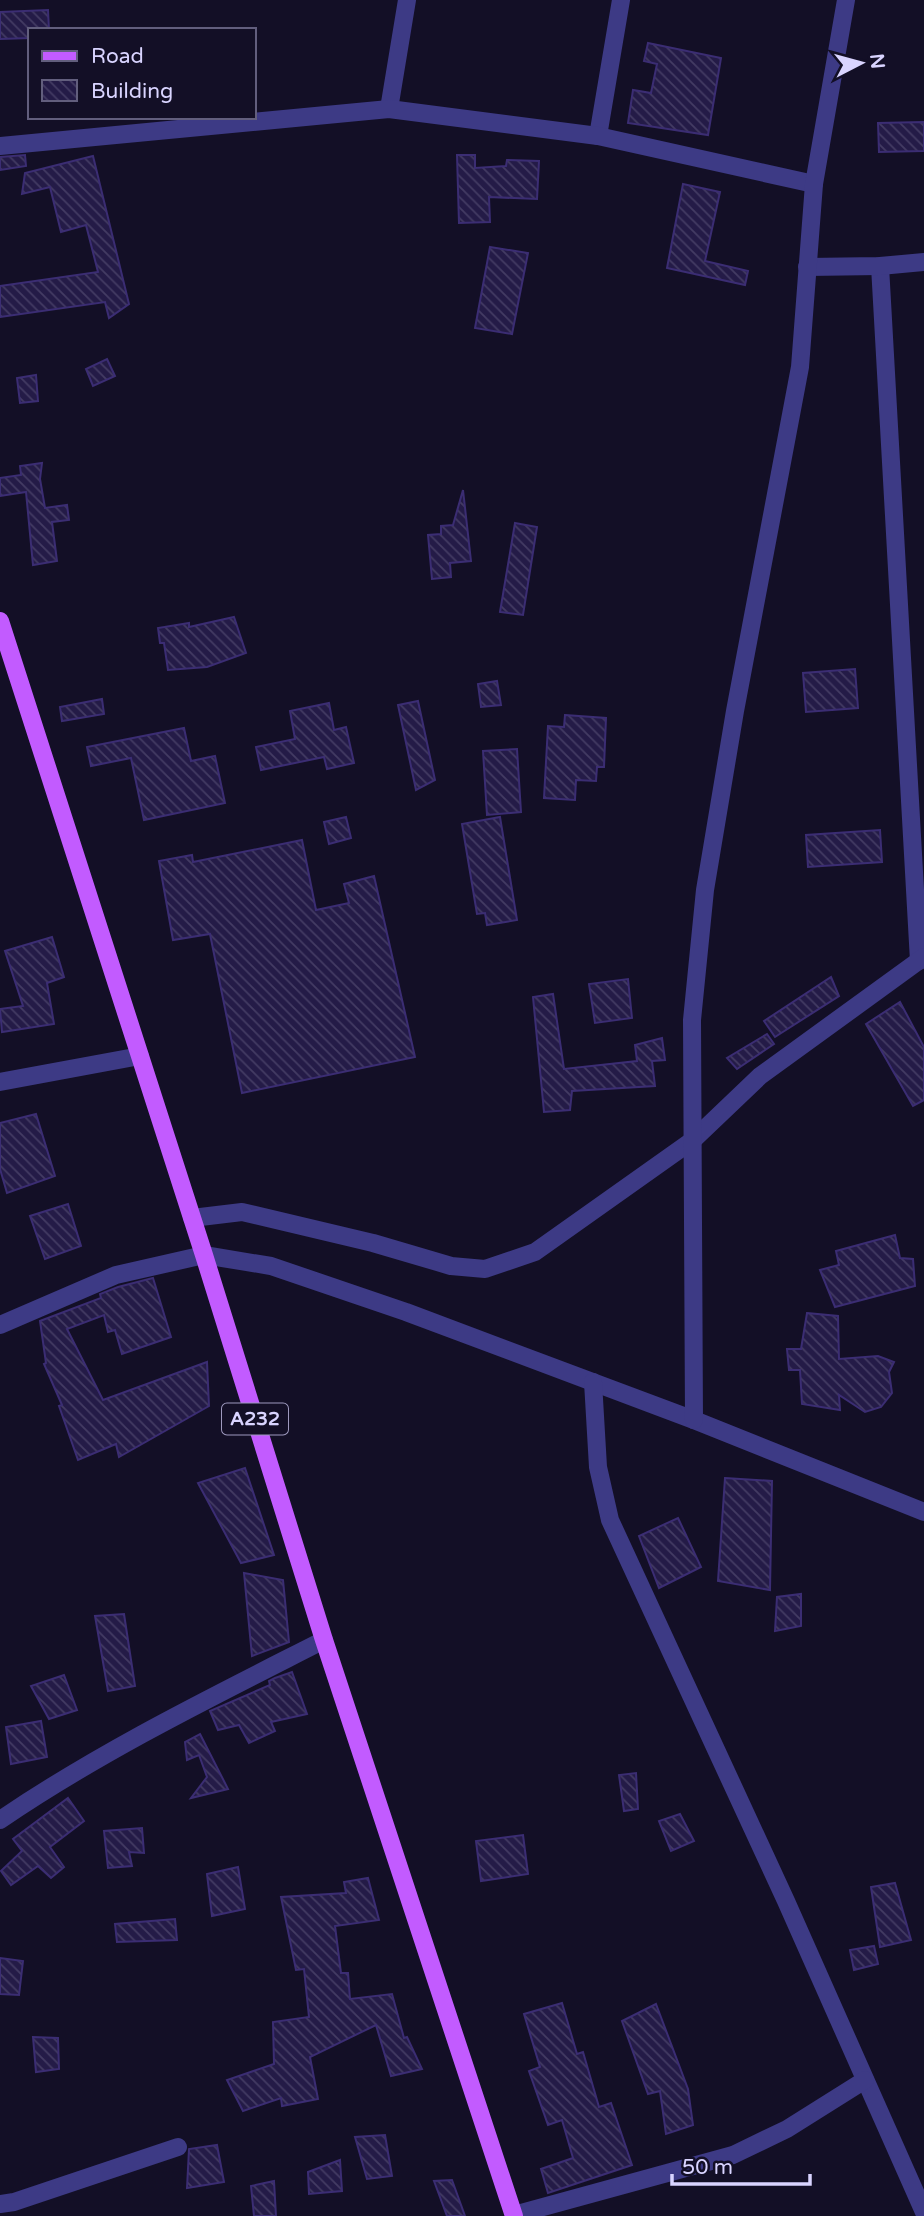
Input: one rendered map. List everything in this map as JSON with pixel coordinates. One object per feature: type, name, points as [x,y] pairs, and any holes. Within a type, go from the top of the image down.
[{"type":"main road","name":"A232","points":[[0,621],[204,1255],[324,1640],[514,2216]]},
{"type":"street","points":[[389,109],[407,0]]},
{"type":"street","points":[[598,136],[621,0]]},
{"type":"street","points":[[694,1420],[692,1020],[705,890],[735,711],[800,367],[814,184],[846,0]]},
{"type":"street","points":[[0,146],[389,109],[598,136],[814,184]]},
{"type":"street","points":[[807,267],[880,266],[924,262]]},
{"type":"street","points":[[192,1218],[242,1212],[373,1243],[450,1266],[485,1269],[535,1252],[693,1140],[760,1076],[922,959],[880,266]]},
{"type":"street","points":[[0,1082],[140,1056]]},
{"type":"street","points":[[0,1325],[116,1275],[204,1255],[271,1266],[406,1312],[694,1420],[924,1512]]},
{"type":"street","points":[[593,1382],[598,1467],[610,1520],[786,1901],[924,2212]]},
{"type":"street","points":[[0,1820],[51,1785],[132,1738],[324,1640]]},
{"type":"street","points":[[514,2216],[733,2155],[787,2129],[865,2080]]},
{"type":"street","points":[[0,2204],[14,2202],[178,2147]]},
{"type":"building","points":[[48,10],[49,28],[28,28],[28,38],[0,39],[0,12]]},
{"type":"building","points":[[648,43],[721,58],[708,135],[628,123],[633,90],[651,93],[657,64],[644,61]]},
{"type":"building","points":[[924,122],[924,151],[879,152],[878,123]]},
{"type":"building","points":[[25,155],[26,166],[0,170],[0,157]]},
{"type":"building","points":[[457,155],[475,155],[475,168],[506,166],[507,160],[539,161],[537,199],[489,197],[490,222],[459,223]]},
{"type":"building","points":[[93,156],[129,304],[109,318],[105,302],[0,317],[0,286],[98,272],[86,225],[61,232],[50,187],[22,194],[25,173]]},
{"type":"building","points":[[683,184],[720,192],[705,261],[748,271],[745,285],[667,268]]},
{"type":"building","points":[[490,247],[528,253],[512,334],[475,328]]},
{"type":"building","points":[[107,359],[115,376],[93,386],[86,369]]},
{"type":"building","points":[[36,375],[38,401],[20,403],[17,378]]},
{"type":"building","points":[[42,463],[40,479],[45,508],[67,505],[69,520],[52,522],[57,561],[33,565],[26,492],[0,496],[0,478],[21,475],[20,466]]},
{"type":"building","points":[[463,490],[471,561],[450,563],[451,577],[432,579],[428,535],[441,534],[441,526],[453,525]]},
{"type":"building","points":[[515,523],[537,527],[523,615],[500,612]]},
{"type":"building","points":[[234,617],[246,653],[207,667],[168,670],[164,643],[160,643],[158,628],[189,623],[189,627]]},
{"type":"building","points":[[855,669],[858,708],[806,712],[803,673]]},
{"type":"building","points":[[497,681],[501,705],[481,707],[478,684]]},
{"type":"building","points":[[102,699],[104,714],[62,721],[60,707]]},
{"type":"building","points":[[418,701],[435,780],[416,790],[398,705]]},
{"type":"building","points":[[329,703],[334,730],[346,727],[354,763],[327,769],[324,757],[261,770],[256,747],[295,739],[290,711]]},
{"type":"building","points":[[565,715],[606,718],[604,767],[597,767],[596,781],[576,780],[575,800],[544,798],[548,726],[564,727]]},
{"type":"building","points":[[184,728],[191,761],[215,756],[225,803],[144,820],[131,758],[91,766],[87,747]]},
{"type":"building","points":[[517,749],[521,812],[487,815],[483,751]]},
{"type":"building","points":[[346,817],[351,838],[329,844],[324,822]]},
{"type":"building","points":[[500,817],[517,920],[487,925],[485,913],[477,914],[462,824]]},
{"type":"building","points":[[880,830],[882,862],[808,867],[806,835]]},
{"type":"building","points":[[302,840],[316,910],[349,903],[344,884],[374,876],[415,1057],[242,1093],[210,934],[173,940],[159,861],[192,855],[193,862]]},
{"type":"building","points":[[52,937],[64,977],[47,983],[54,1024],[2,1032],[0,1009],[23,1006],[5,951]]},
{"type":"building","points":[[831,977],[839,996],[775,1037],[764,1021]]},
{"type":"building","points":[[628,979],[632,1018],[595,1023],[589,984]]},
{"type":"building","points":[[553,994],[564,1069],[637,1061],[635,1045],[662,1038],[665,1060],[652,1061],[655,1086],[572,1091],[570,1110],[544,1112],[533,997]]},
{"type":"building","points":[[900,1002],[924,1047],[924,1100],[913,1106],[866,1024]]},
{"type":"building","points":[[767,1034],[774,1044],[737,1069],[727,1058]]},
{"type":"building","points":[[36,1114],[55,1176],[7,1193],[0,1169],[0,1123]]},
{"type":"building","points":[[68,1204],[81,1246],[45,1259],[30,1216]]},
{"type":"building","points":[[895,1235],[900,1258],[913,1259],[915,1286],[835,1307],[820,1270],[839,1265],[836,1251]]},
{"type":"building","points":[[153,1278],[171,1337],[122,1354],[115,1330],[108,1332],[104,1315],[67,1329],[103,1400],[207,1362],[209,1406],[119,1457],[116,1444],[78,1460],[59,1406],[62,1405],[44,1364],[40,1321],[101,1298],[100,1294],[118,1287]]},
{"type":"building","points":[[807,1313],[838,1316],[839,1359],[878,1356],[894,1362],[889,1372],[892,1393],[881,1407],[865,1412],[839,1395],[840,1410],[802,1404],[800,1370],[789,1370],[787,1349],[801,1349]]},
{"type":"building","points":[[245,1468],[274,1555],[241,1563],[198,1483]]},
{"type":"building","points":[[725,1478],[772,1481],[770,1590],[718,1581]]},
{"type":"building","points":[[678,1518],[701,1567],[659,1588],[639,1536]]},
{"type":"building","points":[[244,1573],[283,1580],[289,1642],[252,1656]]},
{"type":"building","points":[[801,1594],[801,1626],[775,1631],[777,1597]]},
{"type":"building","points":[[124,1614],[135,1686],[108,1691],[95,1616]]},
{"type":"building","points":[[292,1672],[307,1714],[271,1722],[275,1731],[249,1743],[239,1725],[218,1730],[210,1711],[270,1685],[269,1681]]},
{"type":"building","points":[[64,1675],[77,1710],[49,1719],[31,1686]]},
{"type":"building","points":[[41,1721],[47,1757],[11,1764],[6,1727]]},
{"type":"building","points":[[200,1734],[228,1789],[191,1798],[207,1777],[199,1755],[187,1760],[185,1742]]},
{"type":"building","points":[[636,1773],[638,1809],[624,1811],[619,1775]]},
{"type":"building","points":[[68,1798],[84,1821],[50,1847],[64,1867],[51,1878],[38,1866],[11,1885],[1,1871],[22,1851],[13,1839]]},
{"type":"building","points":[[680,1814],[694,1841],[671,1851],[659,1821]]},
{"type":"building","points":[[142,1828],[144,1853],[129,1852],[132,1866],[108,1868],[104,1831]]},
{"type":"building","points":[[523,1835],[528,1874],[481,1881],[476,1841]]},
{"type":"building","points":[[238,1867],[245,1909],[212,1916],[207,1874]]},
{"type":"building","points":[[368,1878],[379,1920],[335,1926],[341,1973],[348,1973],[350,1999],[392,1994],[404,2038],[407,2037],[422,2069],[391,2076],[376,2025],[310,2057],[318,2099],[282,2106],[281,2098],[243,2111],[227,2080],[274,2064],[273,2022],[309,2017],[304,1969],[296,1970],[281,1897],[346,1893],[344,1882]]},
{"type":"building","points":[[895,1883],[911,1940],[880,1947],[871,1887]]},
{"type":"building","points":[[175,1919],[177,1940],[117,1942],[115,1924]]},
{"type":"building","points":[[874,1946],[878,1964],[854,1970],[850,1950]]},
{"type":"building","points":[[0,1958],[23,1961],[19,1995],[0,1994]]},
{"type":"building","points":[[562,2003],[577,2054],[583,2052],[599,2107],[611,2103],[632,2165],[548,2193],[541,2169],[573,2158],[562,2120],[548,2125],[529,2071],[540,2067],[524,2014]]},
{"type":"building","points":[[656,2004],[688,2089],[693,2125],[666,2134],[660,2091],[648,2094],[622,2021]]},
{"type":"building","points":[[33,2037],[58,2038],[59,2069],[36,2072]]},
{"type":"building","points":[[385,2135],[392,2176],[367,2179],[355,2137]]},
{"type":"building","points":[[217,2145],[224,2182],[187,2188],[189,2149]]},
{"type":"building","points":[[340,2160],[342,2191],[309,2194],[308,2172]]},
{"type":"building","points":[[452,2180],[465,2216],[447,2216],[434,2181]]},
{"type":"building","points":[[274,2181],[276,2216],[254,2216],[251,2186]]}]
